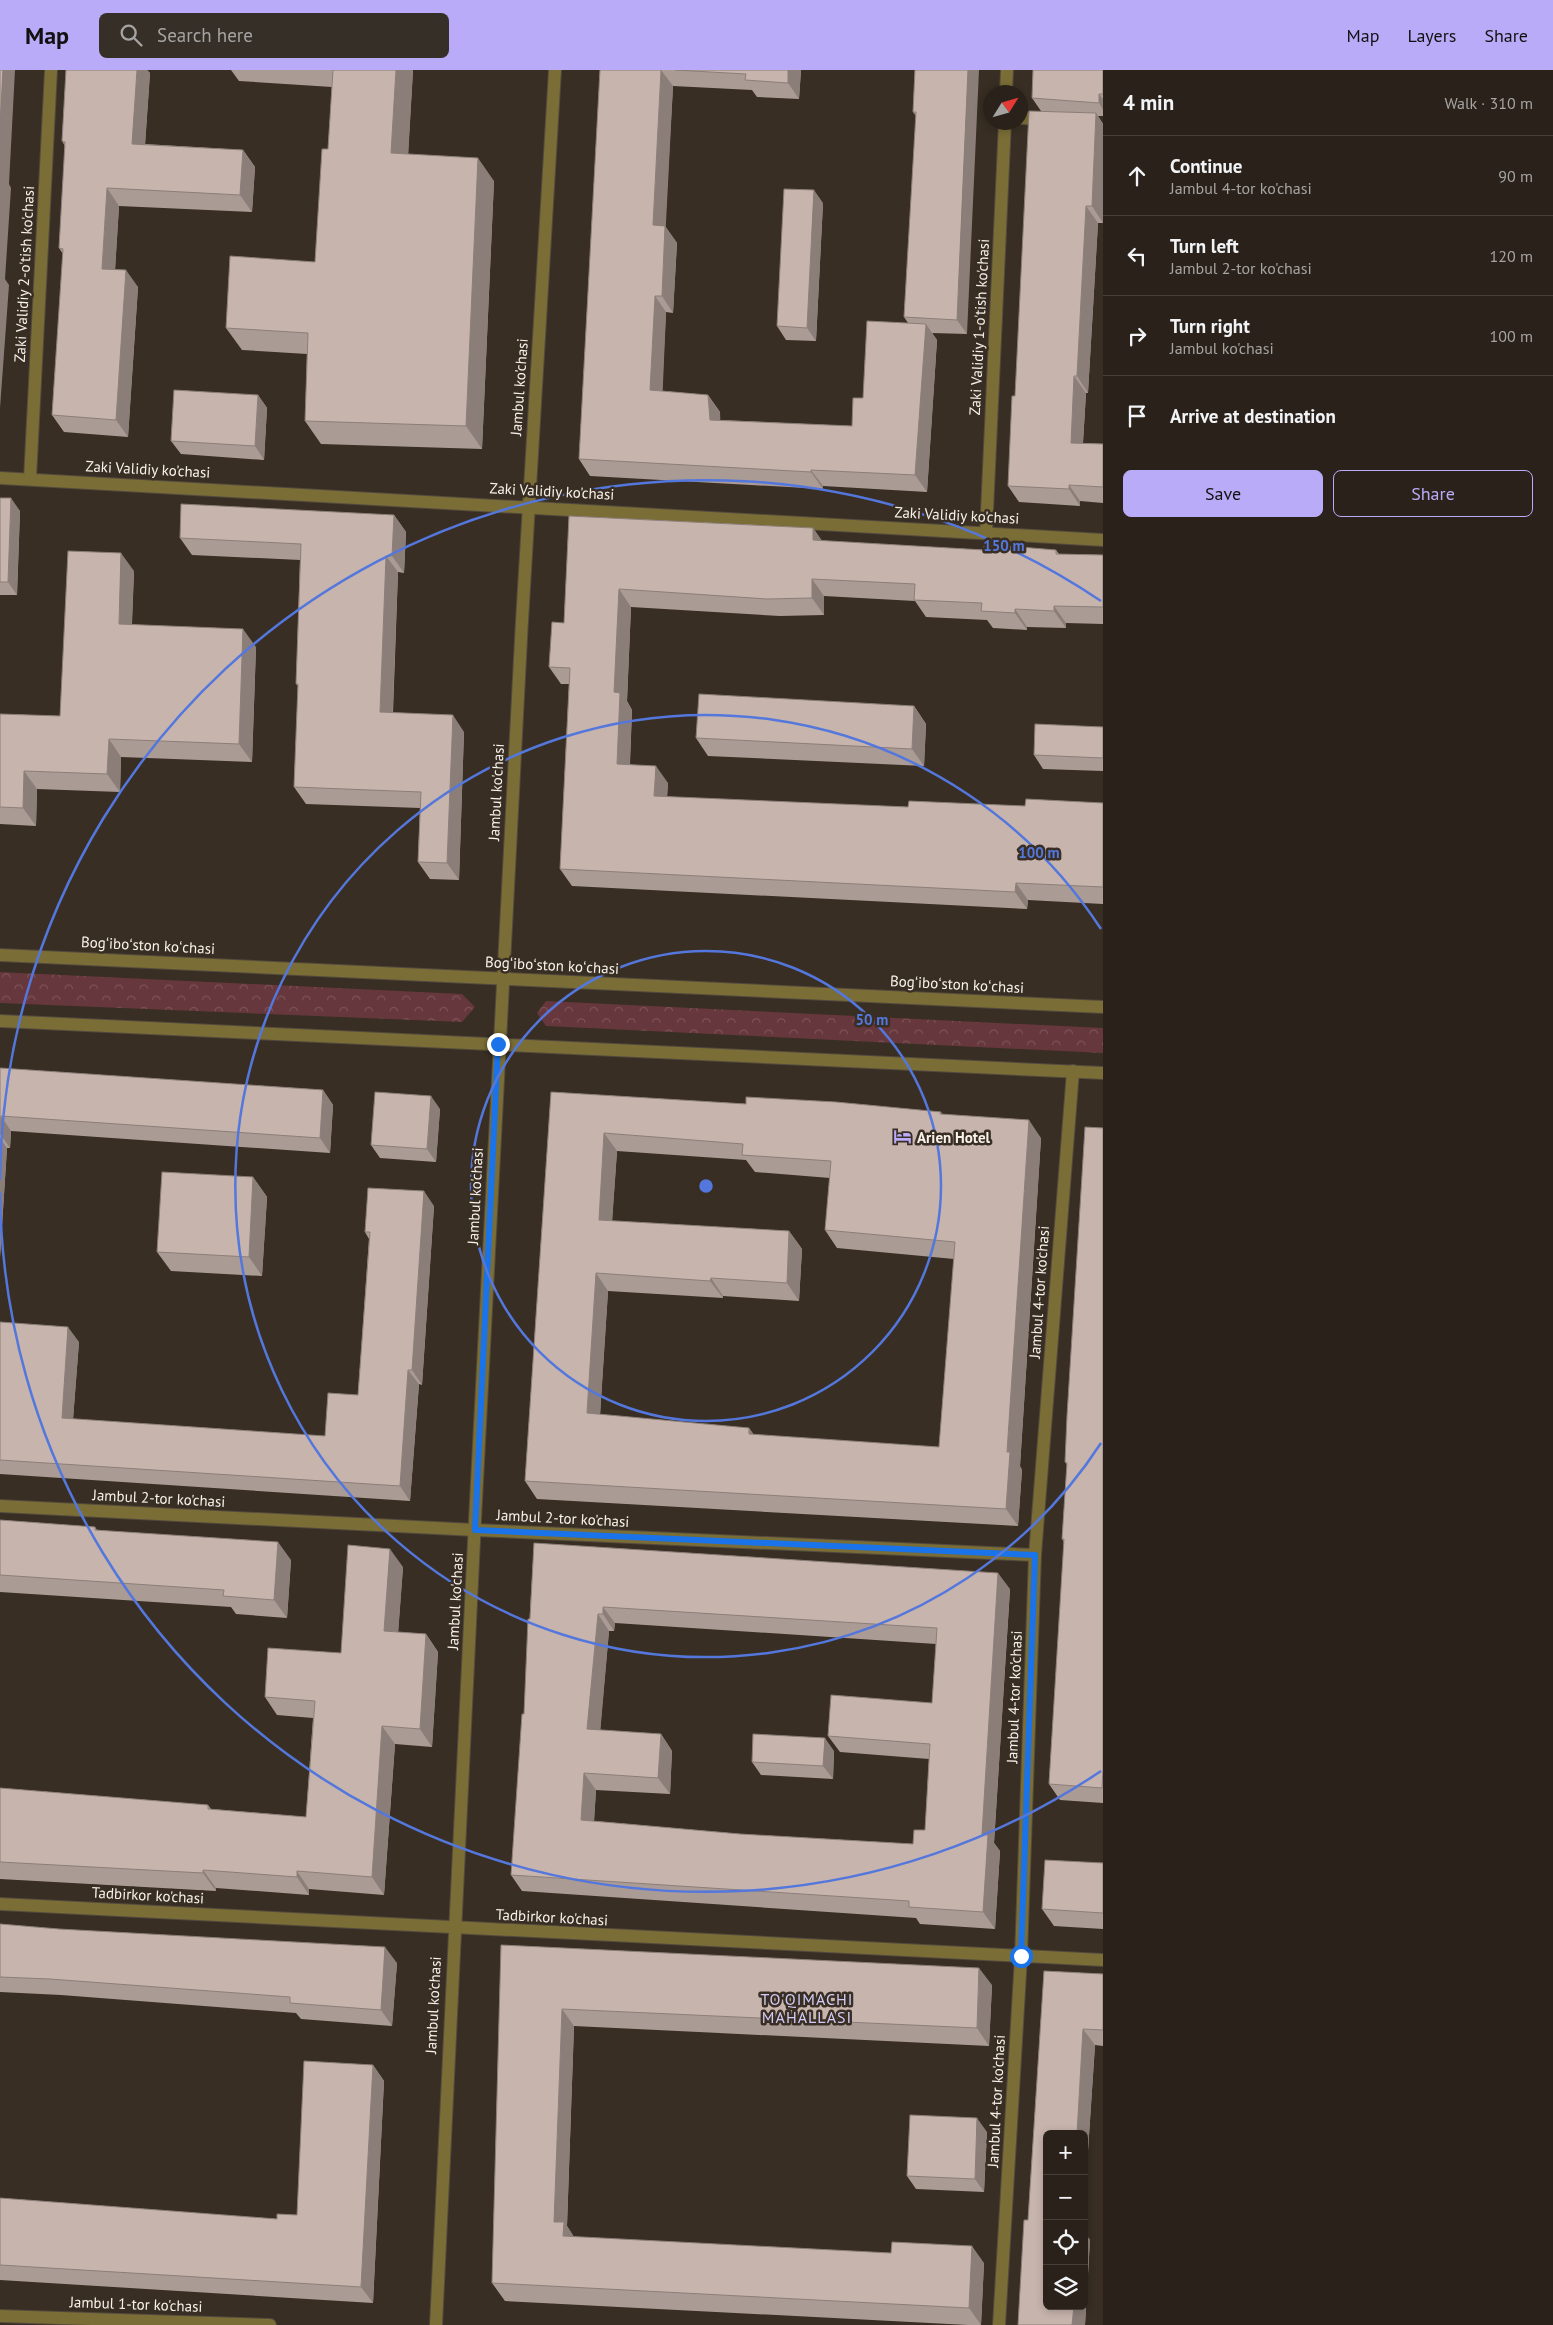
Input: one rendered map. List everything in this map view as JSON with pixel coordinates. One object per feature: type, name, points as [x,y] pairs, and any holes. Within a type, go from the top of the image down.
[{"type":"street","name":"Zaki Validiy 2-o'tish ko'chasi","points":[[30,479],[51,70]]},
{"type":"street","name":"Jambul ko'chasi","points":[[436,2325],[453,1928],[475,1530],[501,978],[527,506],[555,70]]},
{"type":"street","points":[[1006,85],[1007,70]]},
{"type":"street","points":[[1028,118],[1057,120]]},
{"type":"street","name":"Zaki Validiy 1-o'tish ko'chasi","points":[[986,533],[1005,130]]},
{"type":"street","name":"Zaki Validiy ko'chasi","points":[[0,478],[527,506],[1103,540]]},
{"type":"street","name":"Bogʻiboʻston koʻchasi","points":[[0,955],[1103,1007]]},
{"type":"street","points":[[0,1021],[1103,1073]]},
{"type":"street","name":"Jambul 4-tor ko'chasi","points":[[999,2325],[1021,1956],[1035,1555],[1073,1071]]},
{"type":"street","name":"Jambul 2-tor ko'chasi","points":[[0,1506],[475,1530],[1035,1555]]},
{"type":"street","name":"Tadbirkor ko'chasi","points":[[0,1904],[1103,1960]]},
{"type":"street","name":"Jambul 1-tor ko'chasi","points":[[0,2316],[270,2325]]},
{"type":"green space","points":[[0,972],[462,994],[475,1007],[462,1022],[0,1003]]},
{"type":"green space","points":[[546,1001],[1103,1028],[1103,1053],[546,1026],[537,1013]]},
{"type":"building","points":[[0,70],[3,70],[0,127]]},
{"type":"building","points":[[66,70],[137,70],[132,144],[243,150],[240,195],[107,188],[102,269],[126,270],[116,420],[52,415],[63,249],[59,248],[65,142],[62,141]]},
{"type":"building","points":[[333,70],[396,70],[391,153],[478,158],[466,426],[305,421],[308,333],[226,328],[230,256],[315,262],[322,149],[328,149]]},
{"type":"building","points":[[600,70],[661,70],[653,225],[665,226],[662,296],[655,296],[650,390],[708,395],[710,420],[852,426],[853,398],[863,398],[867,321],[926,324],[915,475],[811,470],[811,472],[579,459]]},
{"type":"building","points":[[675,70],[788,70],[788,83],[745,80],[746,74]]},
{"type":"building","points":[[915,70],[968,70],[957,320],[904,317],[916,112],[913,112]]},
{"type":"building","points":[[1033,70],[1103,70],[1103,94],[1099,94],[1099,103],[1032,98]]},
{"type":"building","points":[[1029,111],[1096,113],[1092,206],[1086,206],[1077,376],[1074,376],[1071,443],[1103,444],[1103,487],[1069,485],[1069,489],[1008,486],[1012,396],[1015,396]]},
{"type":"building","points":[[784,189],[814,190],[807,328],[777,326]]},
{"type":"building","points":[[174,390],[258,395],[255,446],[171,441]]},
{"type":"building","points":[[0,498],[11,498],[8,582],[0,582]]},
{"type":"building","points":[[181,504],[394,515],[392,556],[386,556],[380,712],[453,715],[447,863],[418,862],[421,792],[294,787],[301,544],[180,538]]},
{"type":"building","points":[[569,516],[813,528],[813,540],[984,550],[984,544],[1056,550],[1056,554],[1103,555],[1103,607],[1054,606],[1054,611],[1015,609],[1015,613],[981,611],[982,603],[914,600],[915,584],[812,579],[812,598],[767,599],[619,589],[614,692],[620,693],[617,764],[656,766],[654,796],[908,807],[909,801],[1025,806],[1026,799],[1103,803],[1103,887],[1016,883],[1015,892],[560,869],[570,668],[549,667],[552,622],[564,623]]},
{"type":"building","points":[[68,551],[121,553],[119,624],[243,629],[239,744],[109,739],[107,774],[24,771],[23,808],[0,807],[0,714],[60,716]]},
{"type":"building","points":[[699,694],[914,706],[912,749],[696,738]]},
{"type":"building","points":[[1035,724],[1103,727],[1103,758],[1034,755]]},
{"type":"building","points":[[0,1068],[323,1090],[320,1138],[1,1116],[0,1130]]},
{"type":"building","points":[[375,1092],[431,1096],[427,1149],[371,1145]]},
{"type":"building","points":[[551,1092],[746,1104],[746,1097],[836,1102],[941,1112],[940,1114],[1029,1120],[1007,1452],[1010,1452],[1006,1509],[525,1481]],"holes":[[[604,1133],[743,1144],[742,1155],[831,1161],[825,1230],[955,1242],[939,1447],[749,1434],[749,1428],[587,1413],[596,1273],[710,1281],[711,1278],[787,1283],[789,1231],[599,1220]]]},
{"type":"building","points":[[1085,1127],[1103,1128],[1102,1788],[1049,1784],[1064,1539],[1062,1539],[1067,1463],[1065,1462],[1067,1416]]},
{"type":"building","points":[[162,1172],[253,1177],[249,1257],[157,1252]]},
{"type":"building","points":[[368,1188],[424,1191],[412,1370],[408,1370],[400,1486],[0,1460],[0,1322],[68,1327],[62,1418],[325,1436],[328,1393],[358,1395],[370,1232],[365,1232]]},
{"type":"building","points":[[0,1520],[95,1527],[95,1530],[278,1542],[274,1600],[223,1596],[224,1590],[0,1575]]},
{"type":"building","points":[[534,1543],[998,1573],[982,1834],[988,1835],[983,1912],[909,1907],[909,1901],[511,1875],[522,1714],[524,1714],[528,1619],[530,1619]],"holes":[[[603,1607],[937,1628],[932,1703],[831,1695],[828,1736],[930,1744],[925,1830],[914,1830],[913,1844],[740,1834],[581,1820],[584,1773],[658,1778],[661,1734],[587,1729],[598,1614],[603,1614]]]},
{"type":"building","points":[[348,1545],[390,1549],[384,1631],[426,1634],[420,1729],[382,1726],[372,1877],[297,1871],[297,1877],[203,1870],[203,1873],[0,1862],[0,1788],[208,1805],[208,1809],[306,1817],[315,1701],[265,1697],[268,1648],[341,1653]]},
{"type":"building","points":[[753,1734],[825,1738],[823,1766],[752,1762]]},
{"type":"building","points":[[1045,1860],[1103,1863],[1103,1913],[1042,1909]]},
{"type":"building","points":[[0,1924],[385,1947],[381,2010],[290,2003],[290,1997],[0,1977]]},
{"type":"building","points":[[501,1945],[979,1968],[977,2028],[562,2009],[554,2222],[564,2222],[563,2236],[891,2253],[892,2242],[972,2246],[969,2308],[492,2283]]},
{"type":"building","points":[[1044,1971],[1103,1974],[1103,2030],[1083,2029],[1077,2130],[1043,2130],[1043,2310],[1074,2310],[1072,2325],[1018,2325],[1024,2220],[1028,2220]]},
{"type":"building","points":[[304,2061],[373,2065],[361,2287],[0,2265],[0,2198],[277,2219],[277,2214],[297,2215]]},
{"type":"building","points":[[910,2115],[977,2118],[975,2179],[907,2176]]},
{"type":"place","name":"Arien Hotel","points":[[903,1137]]},
{"type":"district","name":"TO'QIMACHI MAHALLASI","points":[[807,2008]]},
{"type":"route","points":[[498,1044],[475,1530],[1035,1555],[1021,1956]]}]
